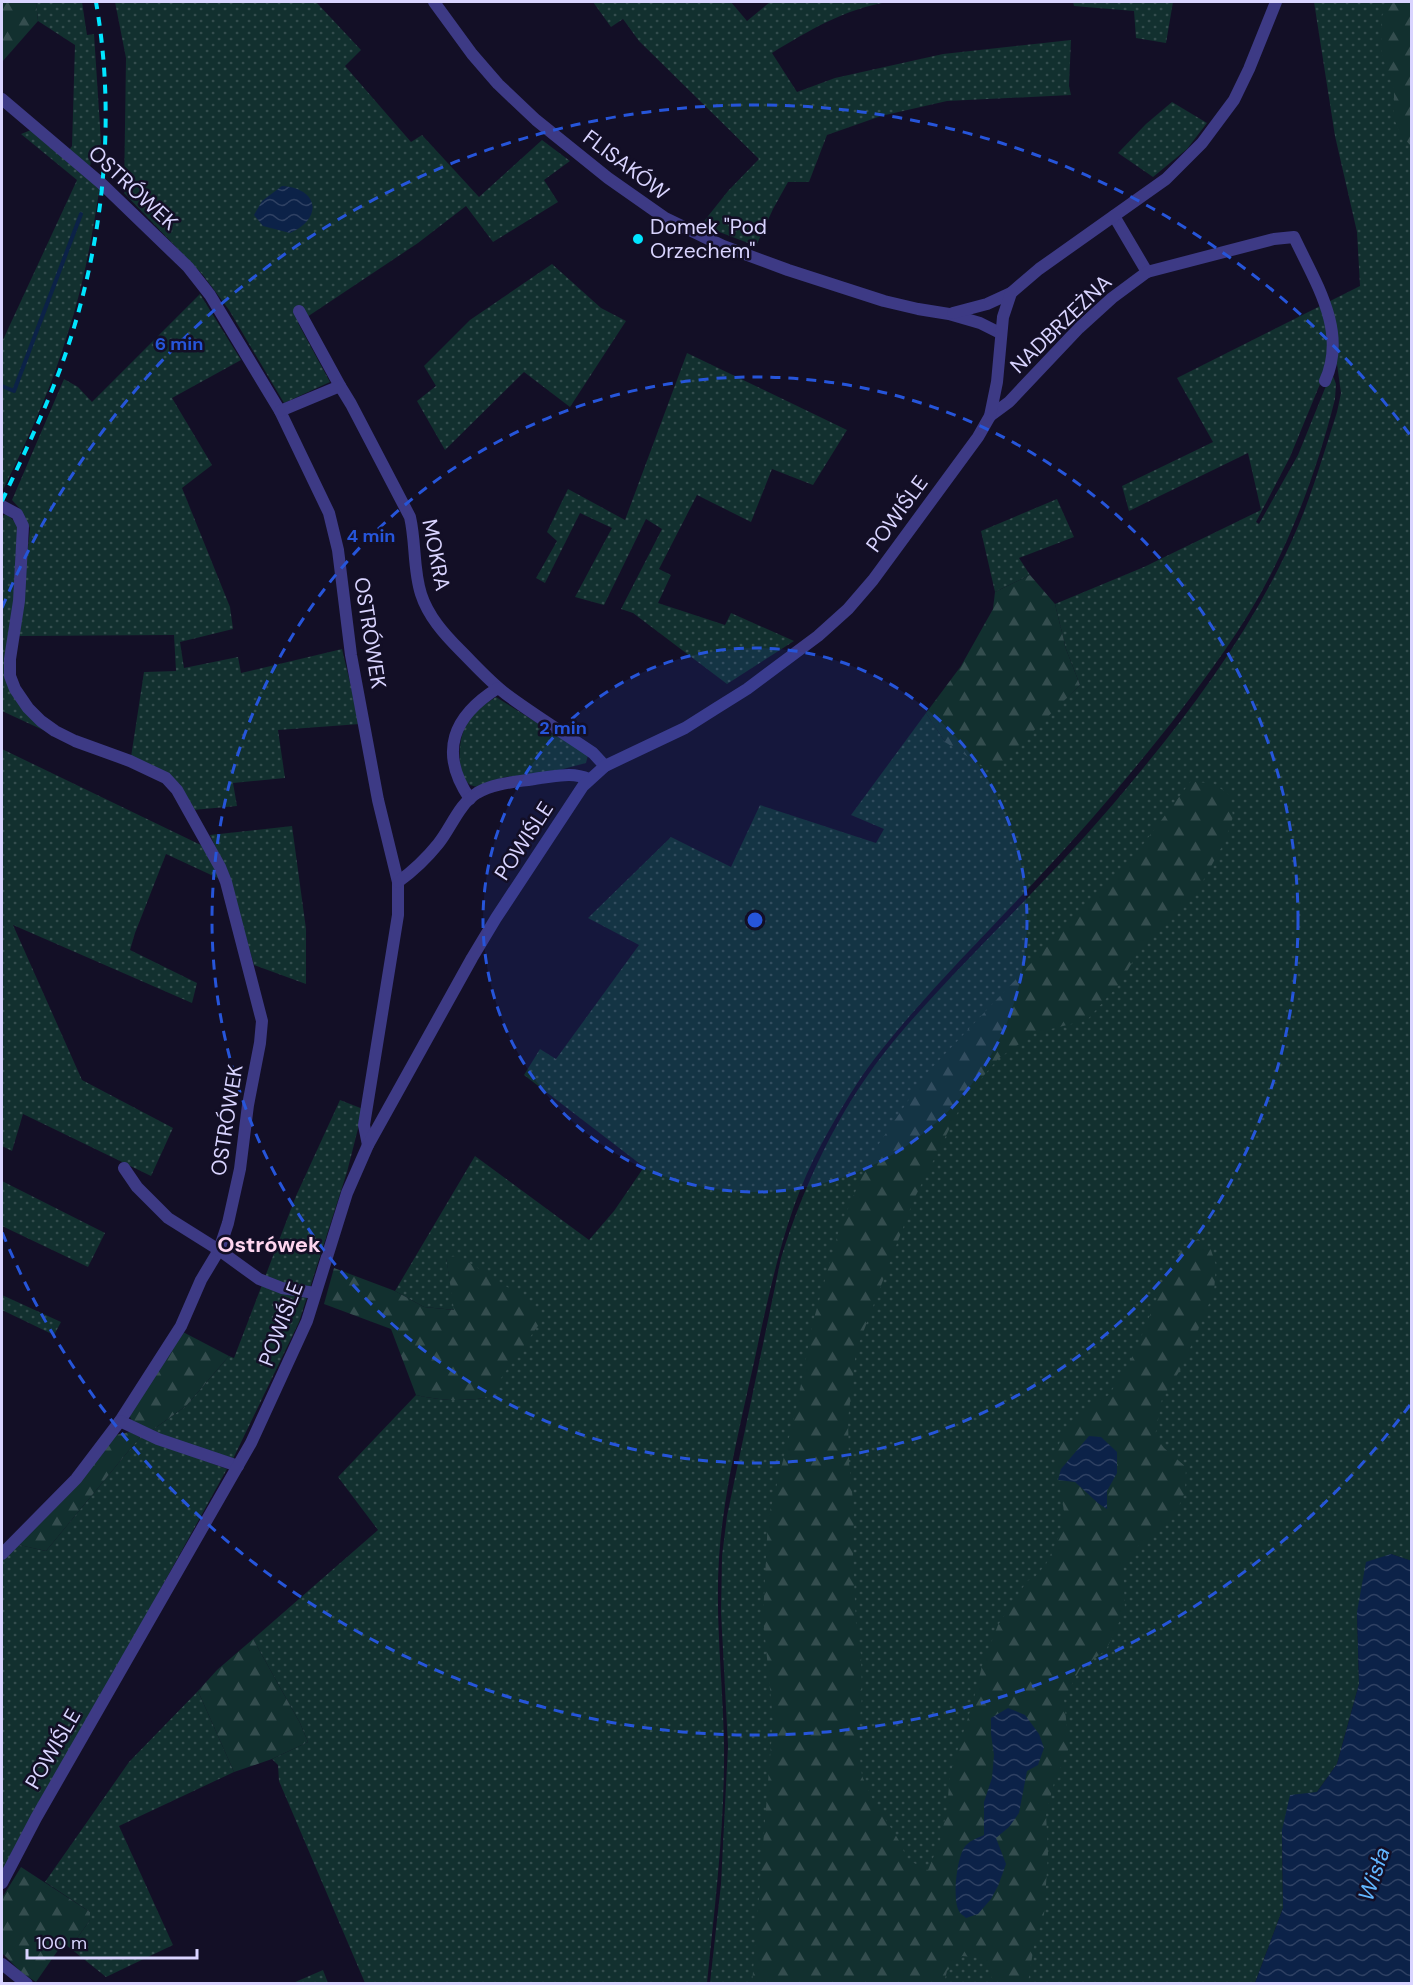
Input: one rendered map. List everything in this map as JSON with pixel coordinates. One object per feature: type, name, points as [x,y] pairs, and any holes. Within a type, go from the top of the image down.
[{"type":"street","name":"FLISAKÓW","points":[[434,2],[472,54],[498,84],[536,120],[608,178],[664,218],[723,246],[788,270],[884,301],[981,322],[1000,333]]},
{"type":"street","points":[[1011,293],[1039,269],[1166,179],[1184,163],[1221,120],[1234,100],[1276,2]]},
{"type":"street","name":"OSTRÓWEK","points":[[2,99],[102,184],[188,267],[216,303],[280,411],[329,513],[336,541],[351,655],[378,800],[398,882],[398,915],[364,1125],[368,1145]]},
{"type":"street","points":[[1114,216],[1147,272]]},
{"type":"street","name":"NADBRZEŻNA","points":[[990,416],[1010,402],[1078,328],[1112,298],[1147,272],[1274,239],[1294,237],[1326,306],[1332,327],[1334,348],[1331,369],[1325,381]]},
{"type":"street","name":"FLISAKÓW","points":[[949,314],[987,304],[1011,293]]},
{"type":"street","name":"POWIŚLE","points":[[2,1883],[36,1818],[251,1443],[307,1321],[347,1193],[368,1145],[490,928],[589,779],[605,766],[685,728],[747,689],[818,636],[848,609],[873,580],[973,444],[990,416],[997,382],[1000,333],[1011,293]]},
{"type":"street","name":"MOKRA","points":[[299,311],[410,517],[421,595],[429,613],[443,632],[498,687],[593,753],[605,766]]},
{"type":"street","points":[[280,411],[340,386]]},
{"type":"street","name":"OSTRÓWEK","points":[[2,506],[17,514],[23,526],[19,601],[10,659],[10,676],[15,689],[28,708],[55,731],[75,741],[153,770],[166,778],[177,790],[226,882],[262,1021],[240,1169],[228,1223],[219,1250],[201,1280],[180,1326],[120,1421],[76,1479],[2,1554]]},
{"type":"street","points":[[470,799],[456,773],[453,758],[454,740],[459,724],[468,712],[498,687]]},
{"type":"street","points":[[398,882],[416,869],[438,844],[470,799],[489,788],[575,774],[589,779]]},
{"type":"street","points":[[124,1168],[137,1187],[160,1211],[189,1232],[268,1283],[282,1288],[315,1293]]},
{"type":"street","points":[[120,1421],[158,1439],[238,1466]]},
{"type":"street","points":[[2,1964],[27,1983]]},
{"type":"green space","points":[[2,2],[36,2],[38,21],[2,62]]},
{"type":"green space","points":[[36,2],[82,2],[87,35],[94,34],[101,142],[99,152],[92,155],[90,167],[69,150],[72,146],[75,45],[38,21]]},
{"type":"green space","points":[[115,2],[316,2],[361,50],[345,66],[411,142],[422,135],[479,197],[542,140],[570,161],[544,180],[558,202],[493,242],[466,206],[418,243],[298,323],[330,382],[284,403],[229,310],[203,275],[124,193],[126,58]]},
{"type":"green space","points":[[593,2],[731,2],[747,21],[770,2],[889,2],[843,15],[772,53],[797,92],[835,78],[943,54],[1071,40],[1069,86],[1071,95],[947,101],[881,116],[827,135],[809,182],[788,182],[756,246],[701,225],[728,191],[759,159],[639,41],[623,19],[611,27]]},
{"type":"green space","points":[[1073,2],[1173,2],[1166,43],[1136,38],[1134,11],[1074,6]]},
{"type":"green space","points":[[1314,2],[1411,2],[1411,1561],[1391,1554],[1357,1612],[1359,1684],[1337,1764],[1317,1792],[1282,1830],[1283,1908],[1255,1983],[710,1983],[721,1884],[728,1746],[721,1612],[722,1556],[727,1516],[781,1258],[811,1177],[837,1124],[868,1075],[893,1042],[953,975],[1084,838],[1150,759],[1199,696],[1244,630],[1283,560],[1319,468],[1341,393],[1337,364],[1327,367],[1290,457],[1256,522],[1259,524],[1298,455],[1330,376],[1333,376],[1336,384],[1335,399],[1308,488],[1271,574],[1237,632],[1172,722],[1107,801],[940,982],[874,1059],[835,1120],[809,1168],[783,1240],[735,1448],[725,1503],[718,1581],[723,1721],[723,1804],[707,1983],[365,1983],[279,1781],[278,1765],[272,1759],[308,1742],[300,1723],[253,1639],[378,1530],[338,1477],[416,1395],[451,1400],[487,1398],[446,1257],[455,1310],[424,1307],[395,1291],[475,1156],[589,1240],[614,1211],[644,1167],[524,1075],[540,1049],[556,1059],[639,945],[588,918],[671,837],[731,867],[760,805],[876,843],[884,829],[851,815],[926,713],[945,742],[1036,727],[1080,685],[1066,649],[1055,604],[1144,567],[1261,510],[1248,453],[1129,511],[1122,486],[1213,442],[1177,378],[1360,286],[1357,232],[1335,136]]},
{"type":"green space","points":[[1389,2],[1411,2],[1411,146],[1401,135],[1394,119],[1394,90],[1382,55],[1381,18]]},
{"type":"green space","points":[[1172,102],[1207,123],[1187,149],[1153,177],[1118,153],[1146,124]]},
{"type":"green space","points":[[31,130],[100,185],[86,266],[58,364],[28,438],[2,492],[2,342],[77,180],[21,134]]},
{"type":"green space","points":[[552,264],[601,308],[626,321],[570,407],[524,372],[445,450],[417,401],[436,386],[424,366],[470,320]]},
{"type":"green space","points":[[200,294],[241,360],[172,398],[212,465],[182,488],[230,607],[233,629],[180,642],[184,668],[238,657],[241,673],[342,649],[360,724],[278,730],[285,778],[233,783],[237,806],[193,810],[180,784],[131,757],[144,672],[176,671],[174,635],[19,636],[30,528],[21,510],[12,500],[64,379],[78,387],[92,402]]},
{"type":"green space","points":[[687,353],[847,430],[813,485],[772,469],[751,522],[697,495],[659,569],[671,575],[658,603],[725,625],[731,613],[794,641],[727,684],[633,613],[621,609],[662,529],[646,519],[604,605],[575,597],[612,528],[580,513],[545,583],[536,578],[557,541],[547,532],[568,489],[625,520]]},
{"type":"green space","points":[[1057,499],[1074,537],[1019,558],[1030,575],[995,592],[981,531]]},
{"type":"green space","points":[[6,513],[15,522],[20,532],[8,685],[56,736],[2,711],[2,517]]},
{"type":"green space","points":[[1030,575],[1055,604],[1066,649],[1080,685],[992,772],[945,742],[926,713],[961,666],[993,609],[995,592]]},
{"type":"green space","points":[[496,697],[588,755],[586,763],[548,773],[505,777],[477,787],[470,785],[461,776],[461,740],[468,721]]},
{"type":"green space","points":[[2,749],[205,847],[222,880],[166,854],[130,950],[197,983],[192,1003],[13,925],[82,1080],[173,1128],[151,1176],[23,1114],[12,1151],[2,1146]]},
{"type":"green space","points":[[1191,781],[1214,784],[1230,795],[1233,817],[1225,841],[1198,890],[1173,912],[1142,945],[1121,982],[1087,1020],[1035,1033],[999,1058],[966,1096],[914,1199],[856,1351],[848,1420],[854,1511],[853,1558],[856,1623],[861,1655],[862,1696],[858,1740],[862,1776],[908,1860],[928,1870],[940,1841],[947,1809],[950,1774],[982,1666],[998,1625],[1027,1581],[1035,1577],[1046,1564],[1062,1530],[1064,1511],[1055,1460],[1062,1433],[1088,1406],[1109,1395],[1134,1354],[1164,1281],[1182,1248],[1198,1239],[1211,1250],[1216,1265],[1214,1292],[1182,1367],[1162,1399],[1155,1436],[1164,1448],[1186,1467],[1185,1492],[1178,1508],[1162,1528],[1142,1542],[1123,1563],[1125,1610],[1106,1650],[1080,1669],[1064,1699],[1069,1748],[1054,1783],[1046,1814],[1048,1854],[1044,1915],[1034,1945],[1028,1983],[994,1983],[984,1958],[962,1956],[947,1971],[944,1983],[752,1984],[773,1720],[763,1617],[768,1519],[796,1410],[813,1322],[840,1227],[866,1167],[880,1142],[927,1073],[1141,847]]},
{"type":"green space","points":[[292,826],[306,929],[306,984],[254,965],[227,872],[210,835]]},
{"type":"green space","points":[[340,1100],[363,1109],[347,1172],[299,1322],[233,1459],[151,1431],[186,1406],[229,1356],[234,1358],[296,1196]]},
{"type":"green space","points":[[2,1181],[105,1233],[88,1267],[2,1226]]},
{"type":"green space","points":[[459,1256],[532,1303],[545,1316],[487,1398],[451,1400],[416,1395],[391,1329],[324,1304],[334,1268],[395,1291],[424,1307],[454,1310],[446,1257]]},
{"type":"green space","points":[[2,1295],[61,1322],[54,1335],[2,1310]]},
{"type":"green space","points":[[183,1332],[229,1356],[186,1406],[151,1431],[133,1423],[129,1415]]},
{"type":"green space","points":[[130,1432],[140,1437],[46,1551],[15,1544],[115,1435]]},
{"type":"green space","points":[[140,1437],[227,1469],[2,1875],[2,1559],[15,1544],[46,1551]]},
{"type":"green space","points":[[253,1639],[300,1723],[308,1742],[272,1759],[234,1772],[198,1691],[217,1670]]},
{"type":"green space","points":[[198,1691],[234,1772],[119,1826],[173,1945],[106,1977],[70,1948],[90,1920],[90,1912],[45,1882],[129,1762]]},
{"type":"green space","points":[[21,1867],[90,1912],[90,1920],[70,1948],[63,1943],[36,1982],[22,1973],[2,1953],[2,1898]]},
{"type":"green space","points":[[323,1970],[328,1983],[293,1983]]},
{"type":"water","points":[[282,186],[303,192],[312,205],[312,212],[308,220],[290,233],[263,226],[254,215],[262,201]]},
{"type":"water","points":[[1089,1436],[1101,1437],[1117,1452],[1117,1473],[1107,1491],[1107,1509],[1075,1482],[1058,1480],[1061,1469]]},
{"type":"water","name":"Wisła","points":[[1391,1554],[1412,1561],[1411,1983],[1255,1983],[1283,1908],[1282,1830],[1290,1795],[1317,1792],[1337,1764],[1359,1684],[1357,1612],[1366,1562]]},
{"type":"water","points":[[1008,1708],[1025,1715],[1039,1734],[1044,1748],[1038,1765],[1027,1771],[1019,1813],[1009,1827],[996,1838],[1006,1864],[998,1886],[991,1899],[978,1914],[966,1918],[960,1913],[957,1905],[957,1870],[961,1853],[966,1846],[984,1835],[984,1802],[992,1778],[994,1755],[991,1718]]},
{"type":"waterway","points":[[2,386],[14,391],[81,214]]},
{"type":"railway","points":[[2,501],[62,364],[88,276],[102,185],[105,139],[102,47],[96,2]]},
{"type":"place","name":"Domek \"Pod Orzechem\"","points":[[638,239]]},
{"type":"district","name":"Ostrówek","points":[[269,1244]]}]
